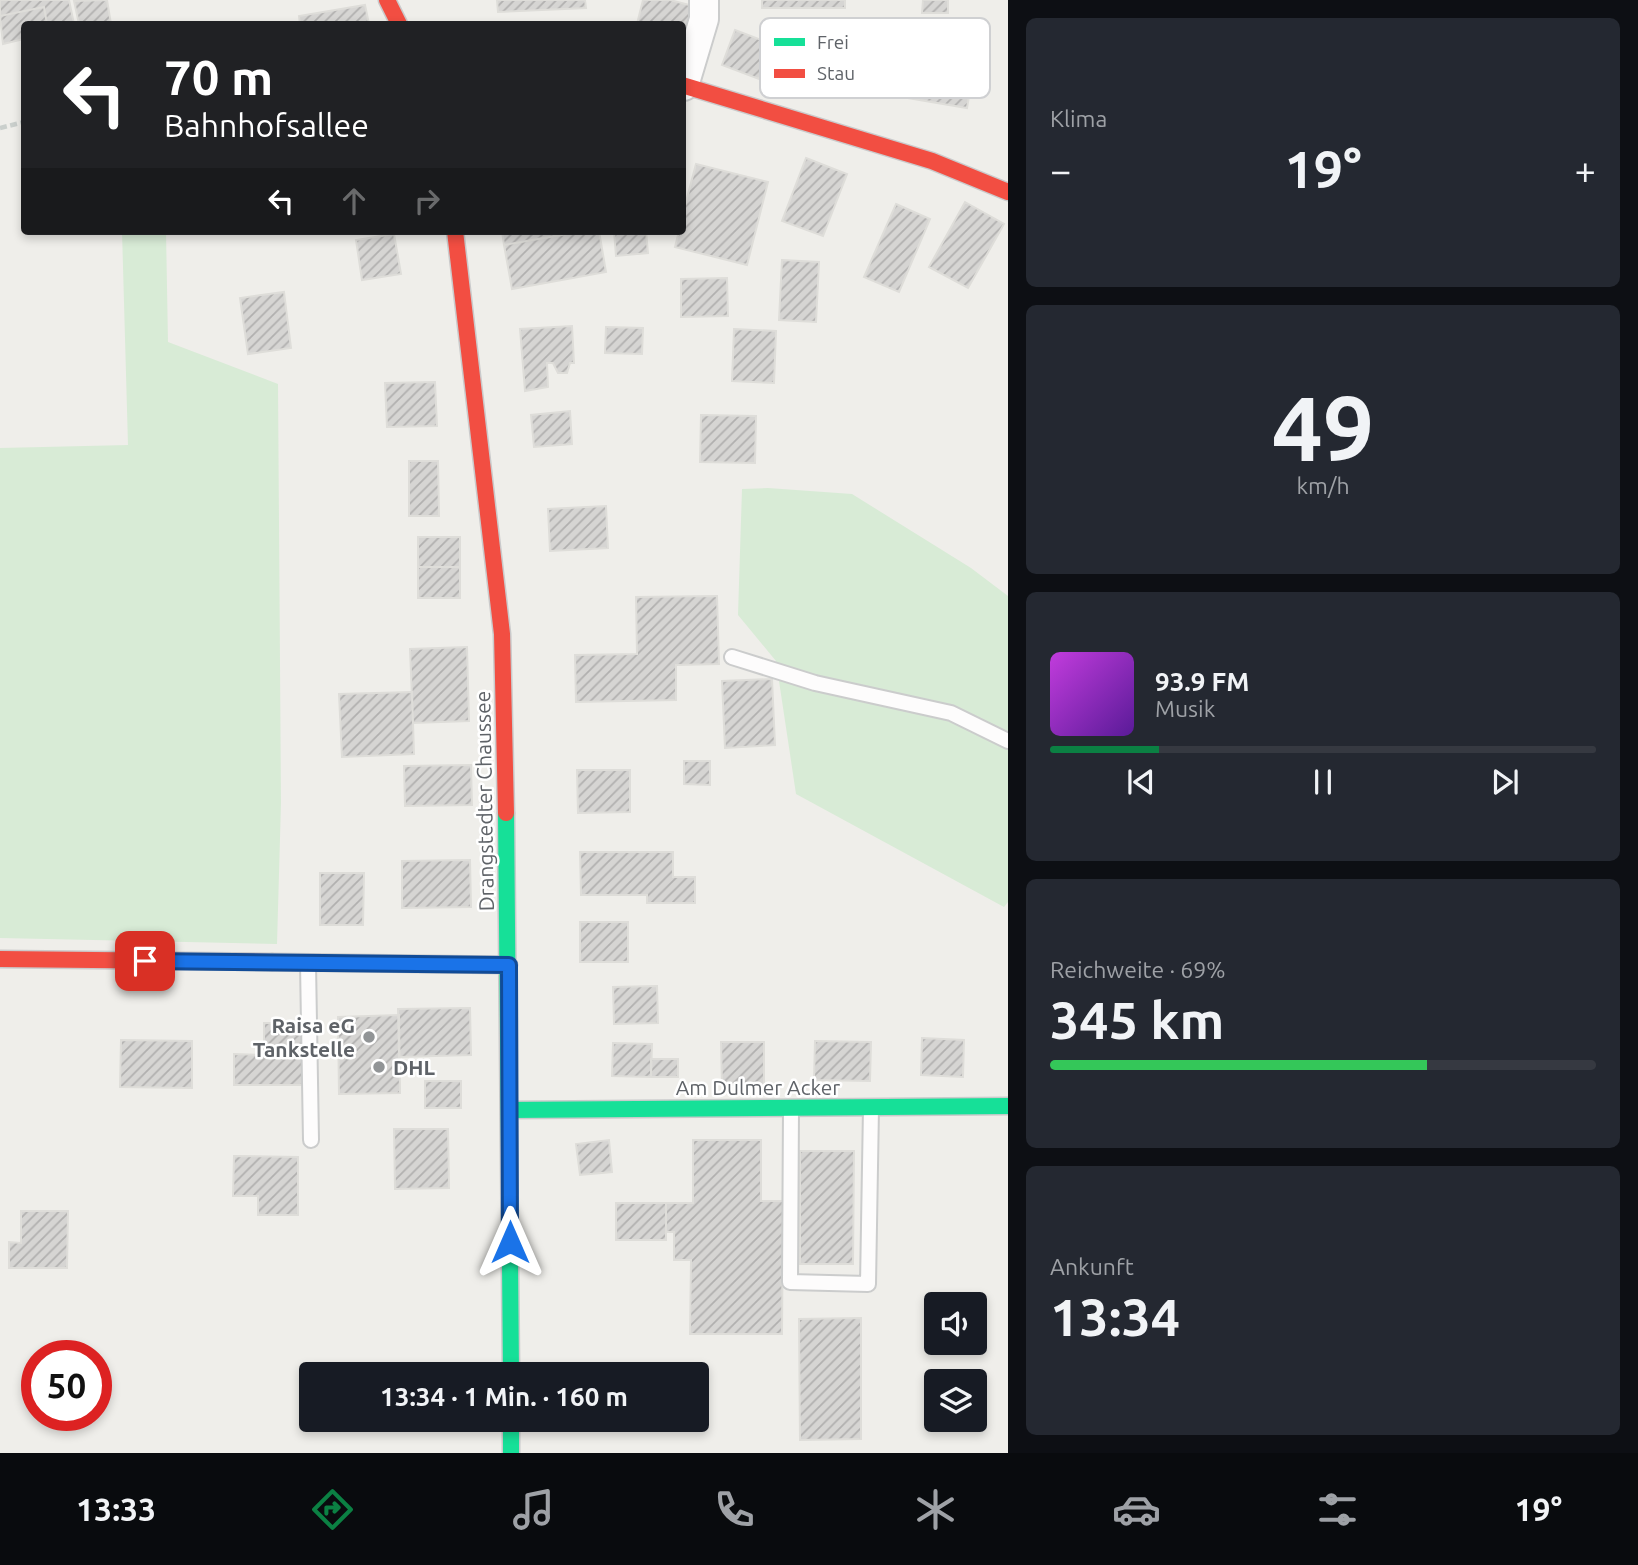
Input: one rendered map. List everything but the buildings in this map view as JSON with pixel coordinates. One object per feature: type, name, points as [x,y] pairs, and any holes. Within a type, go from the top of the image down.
[{"type":"main road","points":[[387,0],[398,21]]},
{"type":"main road","points":[[686,86],[932,161],[1008,192]]},
{"type":"main road","name":"Drangstedter Chaussee","points":[[454,235],[502,634],[509,965],[511,1362]]},
{"type":"main road","points":[[0,959],[509,965]]},
{"type":"main road","name":"Am Dulmer Acker","points":[[509,1110],[1008,1106]]},
{"type":"main road","points":[[511,1432],[511,1453]]},
{"type":"street","points":[[686,76],[704,19],[704,0]]},
{"type":"lane","points":[[732,657],[815,683],[951,713],[1008,741]]},
{"type":"lane","points":[[308,963],[311,1140]]},
{"type":"lane","points":[[791,1107],[790,1282],[868,1284],[871,1107]]},
{"type":"path","points":[[0,128],[21,123]]},
{"type":"green space","points":[[122,235],[166,235],[168,342],[278,384],[281,803],[277,944],[0,938],[0,448],[128,445]]},
{"type":"green space","points":[[768,488],[852,494],[971,568],[1008,596],[1008,902],[1004,907],[796,794],[776,661],[738,615],[742,489]]},
{"type":"traffic: fast","points":[[506,813],[511,1362]]},
{"type":"traffic: fast","points":[[272,962],[509,965]]},
{"type":"traffic: fast","points":[[509,1110],[1008,1106]]},
{"type":"traffic: fast","points":[[511,1432],[511,1453]]},
{"type":"traffic: jam","points":[[387,0],[398,21]]},
{"type":"traffic: jam","points":[[686,86],[932,161],[1008,192]]},
{"type":"traffic: jam","points":[[455,235],[502,634],[506,813]]},
{"type":"traffic: jam","points":[[0,959],[272,962]]},
{"type":"place","name":"Raisa eG Tankstelle","points":[[369,1037]]},
{"type":"place","name":"DHL","points":[[379,1067]]},
{"type":"route","points":[[145,961],[509,965],[510,1242]]}]
